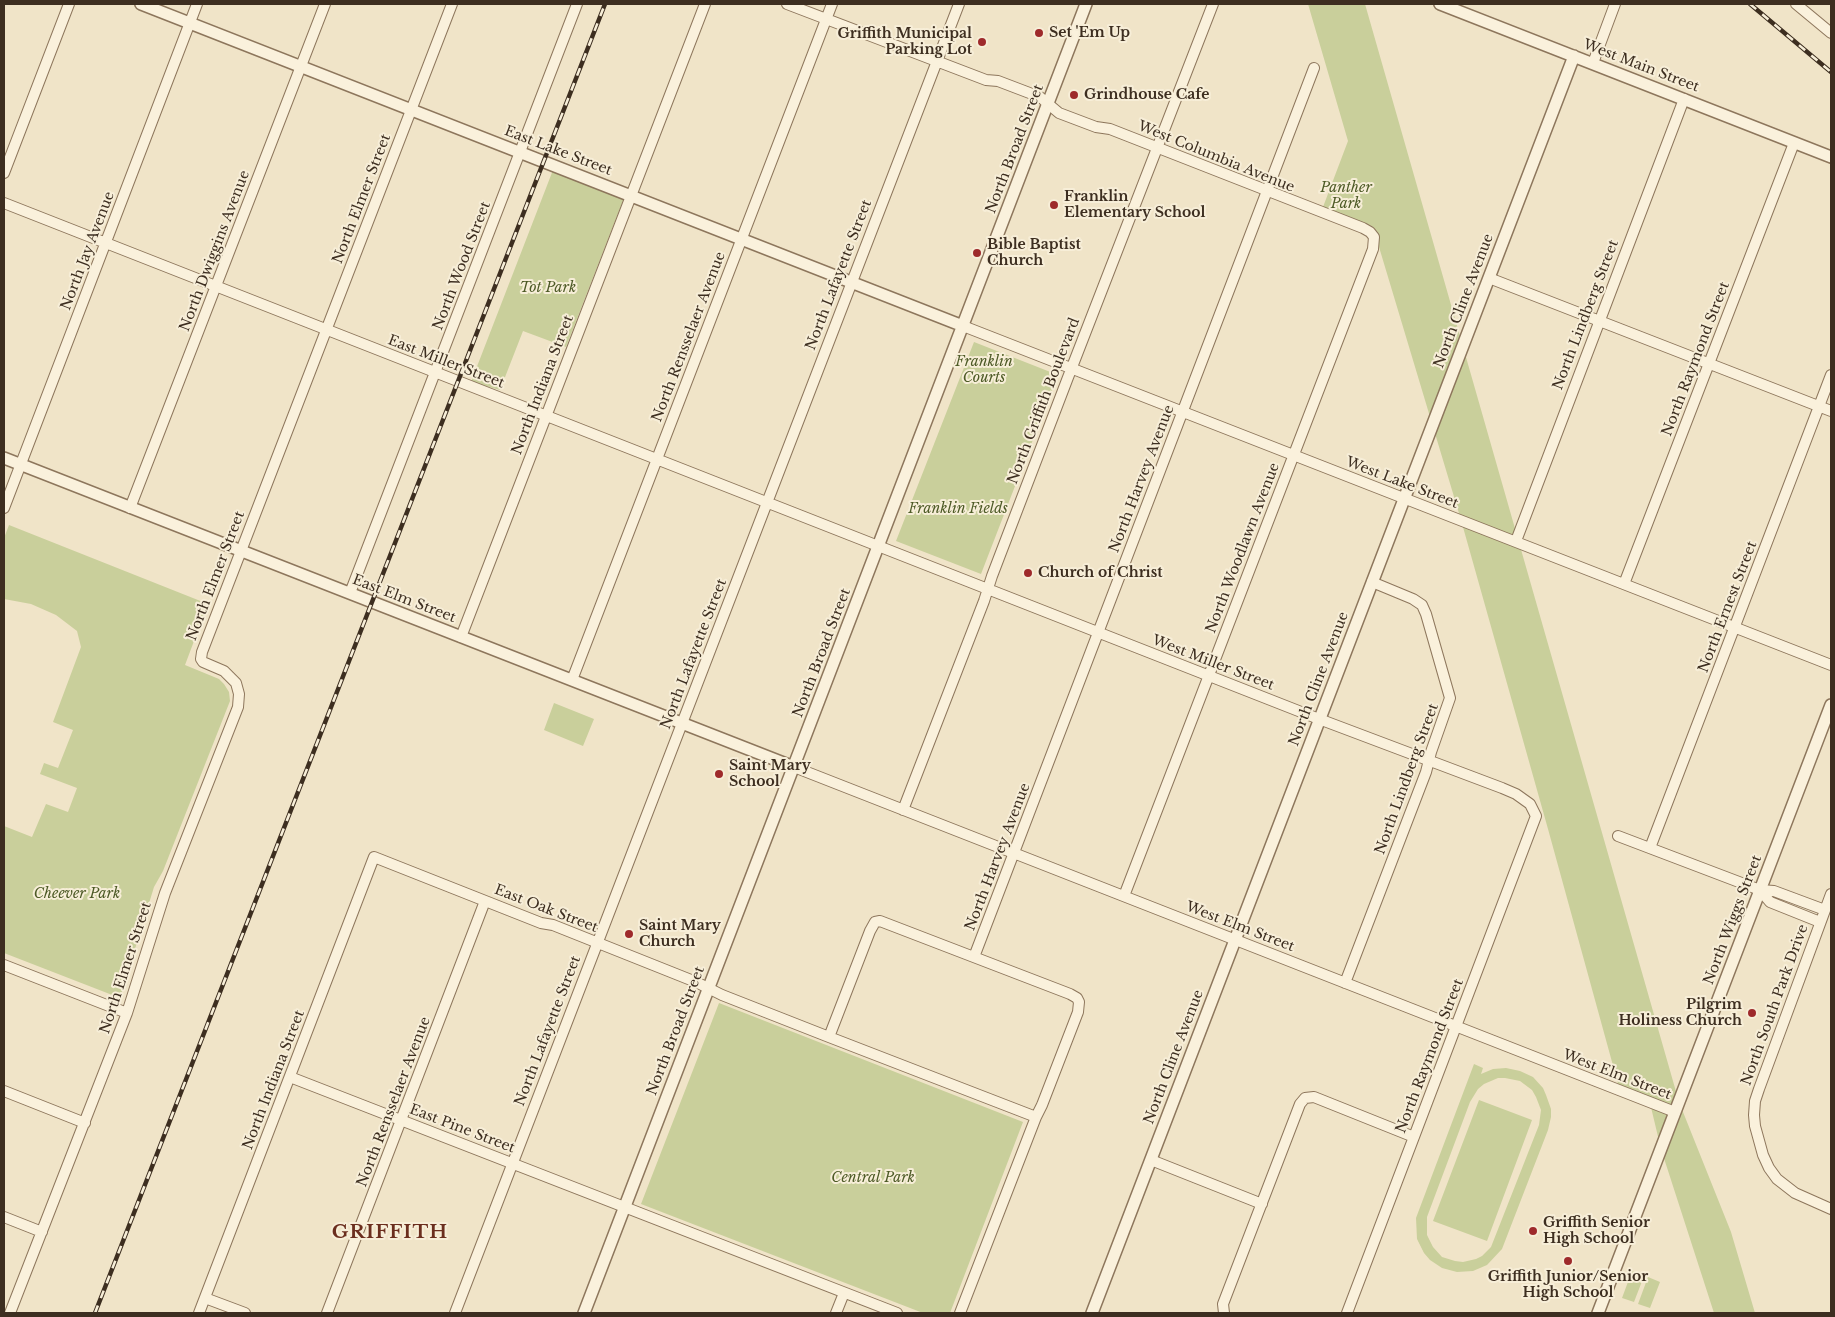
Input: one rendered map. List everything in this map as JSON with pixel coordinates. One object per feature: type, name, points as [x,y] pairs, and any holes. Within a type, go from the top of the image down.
[{"type":"street","points":[[4,173],[69,4]]},
{"type":"street","name":"East Lake Street","points":[[141,4],[963,326]]},
{"type":"street","name":"North Jay Avenue","points":[[4,508],[197,4]]},
{"type":"street","name":"North Dwiggins Avenue","points":[[130,508],[324,4]]},
{"type":"street","name":"North Elmer Street","points":[[10,1313],[127,1013],[165,893],[239,703],[238,690],[233,679],[224,672],[205,664],[201,655],[452,4]]},
{"type":"street","name":"North Wood Street","points":[[350,594],[577,4]]},
{"type":"street","name":"North Indiana Street","points":[[461,637],[705,4]]},
{"type":"street","name":"West Columbia Avenue","points":[[787,4],[936,62],[986,80],[998,81],[1040,97],[1059,113],[1096,127],[1110,129],[1363,228],[1374,237]]},
{"type":"street","name":"North Rensselaer Avenue","points":[[572,680],[832,4]]},
{"type":"street","name":"North Lafayette Street","points":[[455,1313],[959,4]]},
{"type":"street","name":"North Broad Street","points":[[584,1313],[1086,4]]},
{"type":"street","name":"North Griffith Boulevard","points":[[903,810],[1213,4]]},
{"type":"street","name":"West Main Street","points":[[1440,4],[1831,157]]},
{"type":"street","points":[[1593,63],[1615,4]]},
{"type":"street","points":[[1796,4],[1831,33]]},
{"type":"street","name":"North Cline Avenue","points":[[1092,1313],[1574,56]]},
{"type":"street","name":"North Harvey Avenue","points":[[974,957],[1314,68]]},
{"type":"street","name":"North Lindberg Street","points":[[1516,541],[1684,99]]},
{"type":"street","name":"North Raymond Street","points":[[1624,584],[1794,142]]},
{"type":"street","name":"East Miller Street","points":[[4,203],[878,547]]},
{"type":"street","name":"North Woodlawn Avenue","points":[[1124,896],[1373,249],[1374,237]]},
{"type":"street","points":[[1489,278],[1831,411]]},
{"type":"street","name":"West Lake Street","points":[[963,326],[1831,665]]},
{"type":"street","name":"North Ernest Street","points":[[1650,848],[1831,375]]},
{"type":"street","name":"East Elm Street","points":[[4,458],[794,767]]},
{"type":"street","name":"West Miller Street","points":[[878,547],[1516,794],[1533,808]]},
{"type":"street","name":"North Lindberg Street","points":[[1345,982],[1426,772],[1450,698],[1422,605],[1416,600],[1372,582]]},
{"type":"street","name":"North Wiggs Street","points":[[1598,1313],[1831,704]]},
{"type":"street","name":"West Elm Street","points":[[794,767],[1675,1112]]},
{"type":"street","name":"North Raymond Street","points":[[1347,1313],[1536,816],[1533,808]]},
{"type":"street","points":[[1618,836],[1760,890],[1774,891],[1825,910]]},
{"type":"street","name":"North Indiana Street","points":[[199,1313],[374,857]]},
{"type":"street","name":"East Oak Street","points":[[374,857],[1036,1117]]},
{"type":"street","points":[[1760,890],[1770,902],[1820,922]]},
{"type":"street","name":"North South Park Drive","points":[[1831,894],[1758,1089],[1754,1120],[1766,1162],[1777,1179],[1795,1193],[1831,1209]]},
{"type":"street","name":"North Rensselaer Avenue","points":[[328,1313],[486,902]]},
{"type":"street","points":[[830,1037],[875,922],[886,922],[1077,998],[1080,1006],[1078,1012],[960,1313]]},
{"type":"street","points":[[4,965],[127,1013]]},
{"type":"street","name":"East Pine Street","points":[[290,1077],[897,1313]]},
{"type":"street","points":[[4,1091],[85,1123]]},
{"type":"street","points":[[1223,1313],[1223,1304],[1300,1104],[1305,1098],[1314,1097],[1414,1137]]},
{"type":"street","points":[[1151,1160],[1262,1204]]},
{"type":"street","points":[[4,1218],[42,1232]]},
{"type":"street","points":[[836,1313],[844,1293]]},
{"type":"street","points":[[204,1298],[245,1313]]},
{"type":"green space","name":"Panther Park","points":[[1308,4],[1365,4],[1679,1102],[1731,1232],[1755,1313],[1714,1313],[1661,1149],[1649,1099],[1620,1091],[1461,520],[1373,227],[1323,207],[1348,141]]},
{"type":"green space","name":"Tot Park","points":[[553,170],[624,198],[566,347],[523,331],[500,390],[471,382]]},
{"type":"green space","name":"Franklin Fields","points":[[974,342],[1058,375],[981,574],[896,541]]},
{"type":"green space","name":"Cheever Park","points":[[9,525],[208,604],[185,665],[219,679],[229,692],[230,701],[163,871],[154,887],[120,998],[4,953],[4,826],[32,837],[46,804],[68,812],[77,788],[40,774],[44,763],[58,768],[73,730],[53,722],[81,647],[77,631],[56,615],[31,604],[4,599],[4,538]]},
{"type":"green space","points":[[554,703],[594,719],[583,746],[544,730]]},
{"type":"green space","name":"Central Park","points":[[719,1003],[1023,1122],[950,1313],[923,1313],[641,1204]]},
{"type":"green space","points":[[1474,1064],[1483,1068],[1481,1074],[1493,1069],[1506,1068],[1520,1071],[1533,1077],[1543,1088],[1551,1109],[1551,1117],[1548,1130],[1502,1249],[1487,1265],[1473,1271],[1457,1272],[1442,1268],[1430,1260],[1424,1253],[1417,1239],[1416,1218]],"holes":[[[1498,1078],[1520,1081],[1532,1090],[1541,1110],[1539,1125],[1491,1247],[1482,1256],[1463,1262],[1442,1257],[1433,1247],[1427,1235],[1427,1217],[1470,1102],[1478,1089],[1484,1084]]]},
{"type":"green space","points":[[1479,1100],[1532,1120],[1487,1241],[1433,1221]]},
{"type":"green space","points":[[1632,1271],[1644,1276],[1634,1302],[1622,1298]]},
{"type":"green space","points":[[1648,1277],[1660,1282],[1650,1308],[1638,1304]]},
{"type":"railway","points":[[95,1313],[605,4]]},
{"type":"railway","points":[[1750,4],[1831,72]]},
{"type":"place","name":"Set 'Em Up","points":[[1039,33]]},
{"type":"place","name":"Griffith Municipal Parking Lot","points":[[982,42]]},
{"type":"place","name":"Grindhouse Cafe","points":[[1074,95]]},
{"type":"place","name":"Franklin Elementary School","points":[[1054,205]]},
{"type":"place","name":"Bible Baptist Church","points":[[977,253]]},
{"type":"place","name":"Church of Christ","points":[[1028,573]]},
{"type":"place","name":"Saint Mary School","points":[[719,774]]},
{"type":"place","name":"Saint Mary Church","points":[[629,934]]},
{"type":"place","name":"Pilgrim Holiness Church","points":[[1752,1013]]},
{"type":"place","name":"Griffith Senior High School","points":[[1533,1231]]},
{"type":"place","name":"Griffith Junior/Senior High School","points":[[1568,1261]]},
{"type":"district","name":"GRIFFITH","points":[[390,1233]]},
{"type":"park label","name":"Franklin Courts","points":[[984,370]]}]
